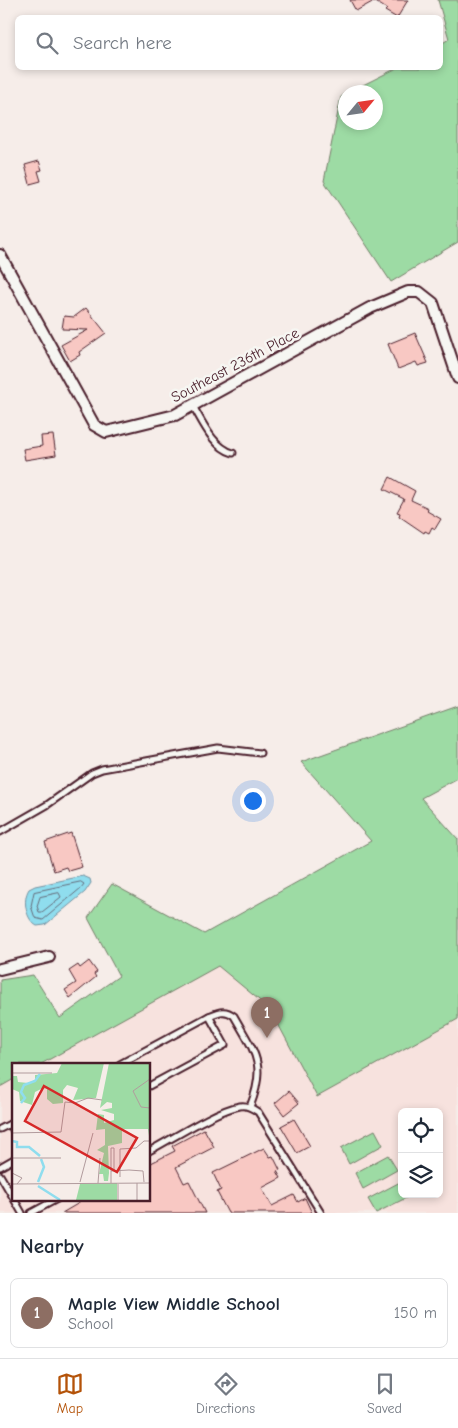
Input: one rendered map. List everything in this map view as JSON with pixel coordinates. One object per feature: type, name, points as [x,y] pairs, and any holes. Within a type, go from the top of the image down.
[{"type":"street","name":"Southeast 236th Place","points":[[0,256],[94,425],[106,432],[175,415],[370,308],[408,292],[419,292],[433,303],[458,378]]},
{"type":"street","points":[[0,969],[49,957]]},
{"type":"lane","points":[[193,406],[207,430],[221,447],[233,453]]},
{"type":"lane","points":[[0,832],[47,804],[92,773],[218,748],[260,753]]},
{"type":"lane","points":[[123,1063],[209,1016],[220,1011],[229,1012],[234,1016],[257,1057],[259,1067],[257,1088],[250,1107]]},
{"type":"lane","points":[[150,1085],[225,1045],[209,1016]]},
{"type":"lane","points":[[150,1150],[224,1111],[240,1106],[250,1107],[258,1112],[321,1213]]},
{"type":"lane","points":[[0,1129],[12,1123]]},
{"type":"lane","points":[[0,1167],[12,1160]]},
{"type":"lane","points":[[0,1175],[12,1196]]},
{"type":"lane","points":[[15,1200],[22,1213]]},
{"type":"lane","points":[[31,1213],[55,1200]]},
{"type":"shaded area","points":[[377,866],[458,1012],[458,1213],[0,1213],[0,1081],[12,1074],[12,1200],[150,1200],[150,1063],[31,1063]]},
{"type":"green space","points":[[438,0],[458,0],[458,242],[391,282],[324,181],[338,112],[338,130],[383,130],[383,85],[363,85],[393,70],[443,70],[443,43],[449,39]]},
{"type":"green space","points":[[458,706],[458,778],[421,798],[458,839],[458,1019],[317,1097],[270,1009],[218,966],[43,1063],[12,1063],[12,1080],[0,1087],[0,980],[33,975],[60,1018],[119,976],[88,918],[112,884],[204,934],[371,841],[301,762]]},
{"type":"green space","points":[[375,1130],[383,1145],[349,1164],[341,1148]]},
{"type":"green space","points":[[388,1155],[397,1170],[363,1189],[355,1173]]},
{"type":"green space","points":[[398,1183],[398,1198],[406,1198],[376,1213],[368,1199]]},
{"type":"water","points":[[83,876],[90,879],[91,883],[85,892],[45,925],[37,926],[33,923],[26,909],[29,889],[35,886]]},
{"type":"building","points":[[350,0],[408,0],[399,15],[392,15],[385,11],[387,9],[374,1],[356,11]]},
{"type":"building","points":[[39,161],[42,170],[38,171],[41,181],[30,184],[25,165]]},
{"type":"building","points":[[86,308],[106,333],[79,352],[80,355],[70,361],[61,345],[88,330],[62,329],[64,316],[74,317]]},
{"type":"building","points":[[415,333],[428,363],[418,366],[416,362],[398,369],[388,344]]},
{"type":"building","points":[[53,435],[56,455],[25,460],[23,449],[42,446],[41,436]]},
{"type":"building","points":[[390,477],[415,491],[411,500],[428,508],[427,511],[441,519],[435,529],[432,527],[429,533],[425,531],[424,533],[399,516],[400,513],[397,512],[404,499],[384,489]]},
{"type":"building","points":[[71,833],[82,867],[68,871],[66,867],[54,871],[45,842]]},
{"type":"building","points":[[89,961],[97,972],[94,974],[96,977],[70,998],[65,990],[76,983],[69,971],[78,965],[80,968]]},
{"type":"building","points":[[289,1091],[299,1103],[284,1115],[275,1103]]},
{"type":"building","points":[[294,1119],[310,1146],[297,1153],[281,1126]]},
{"type":"building","points":[[204,1129],[214,1147],[176,1167],[184,1183],[189,1181],[205,1213],[62,1213],[79,1203],[78,1200],[150,1200],[150,1164],[175,1151],[172,1146]]},
{"type":"building","points":[[264,1148],[270,1157],[273,1156],[280,1170],[277,1171],[281,1178],[262,1188],[272,1206],[294,1195],[298,1202],[305,1198],[312,1213],[228,1213],[217,1192],[221,1190],[213,1173]]},
{"type":"place","name":"Maple View Middle School","points":[[267,1038]]}]
